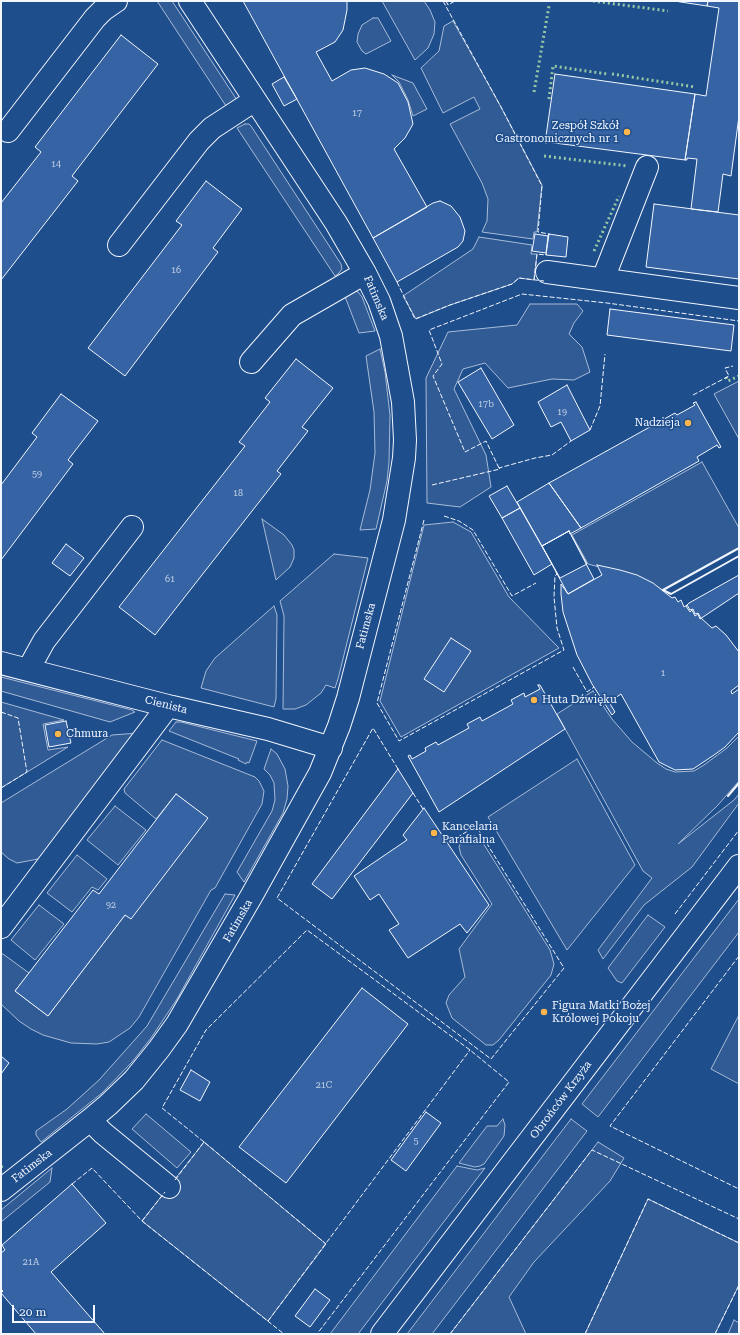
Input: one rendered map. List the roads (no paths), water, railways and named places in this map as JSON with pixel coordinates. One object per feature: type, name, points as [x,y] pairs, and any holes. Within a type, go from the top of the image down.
[{"type":"street","points":[[8,131],[95,18],[116,1]]},
{"type":"street","name":"Fatimska","points":[[1,1190],[108,1105],[134,1080],[159,1050],[177,1024],[294,822],[320,773],[331,748],[348,698],[394,520],[404,458],[405,421],[400,378],[391,336],[379,301],[365,273],[336,223],[190,1]]},
{"type":"street","points":[[119,245],[199,141],[212,128],[255,100]]},
{"type":"street","points":[[603,279],[647,167]]},
{"type":"street","points":[[547,272],[739,298]]},
{"type":"street","points":[[251,362],[292,315],[365,273]]},
{"type":"street","points":[[30,670],[32,661],[44,641],[132,527]]},
{"type":"street","name":"Cienista","points":[[1,662],[168,706],[268,729],[331,748]]},
{"type":"street","points":[[1,927],[168,706]]},
{"type":"street","name":"Obrońców Krzyża","points":[[382,1334],[739,866]]},
{"type":"street","points":[[90,1120],[103,1133],[169,1187]]},
{"type":"place","name":"Zespół Szkół Gastronomicznych nr 1","points":[[627,132]]},
{"type":"place","name":"Nadzieja","points":[[688,423]]},
{"type":"place","name":"Huta Dźwięku","points":[[534,700]]},
{"type":"place","name":"Chmura","points":[[58,734]]},
{"type":"place","name":"Kancelaria Parafialna","points":[[434,833]]},
{"type":"place","name":"Figura Matki Bożej Królowej Pokoju","points":[[544,1012]]}]
